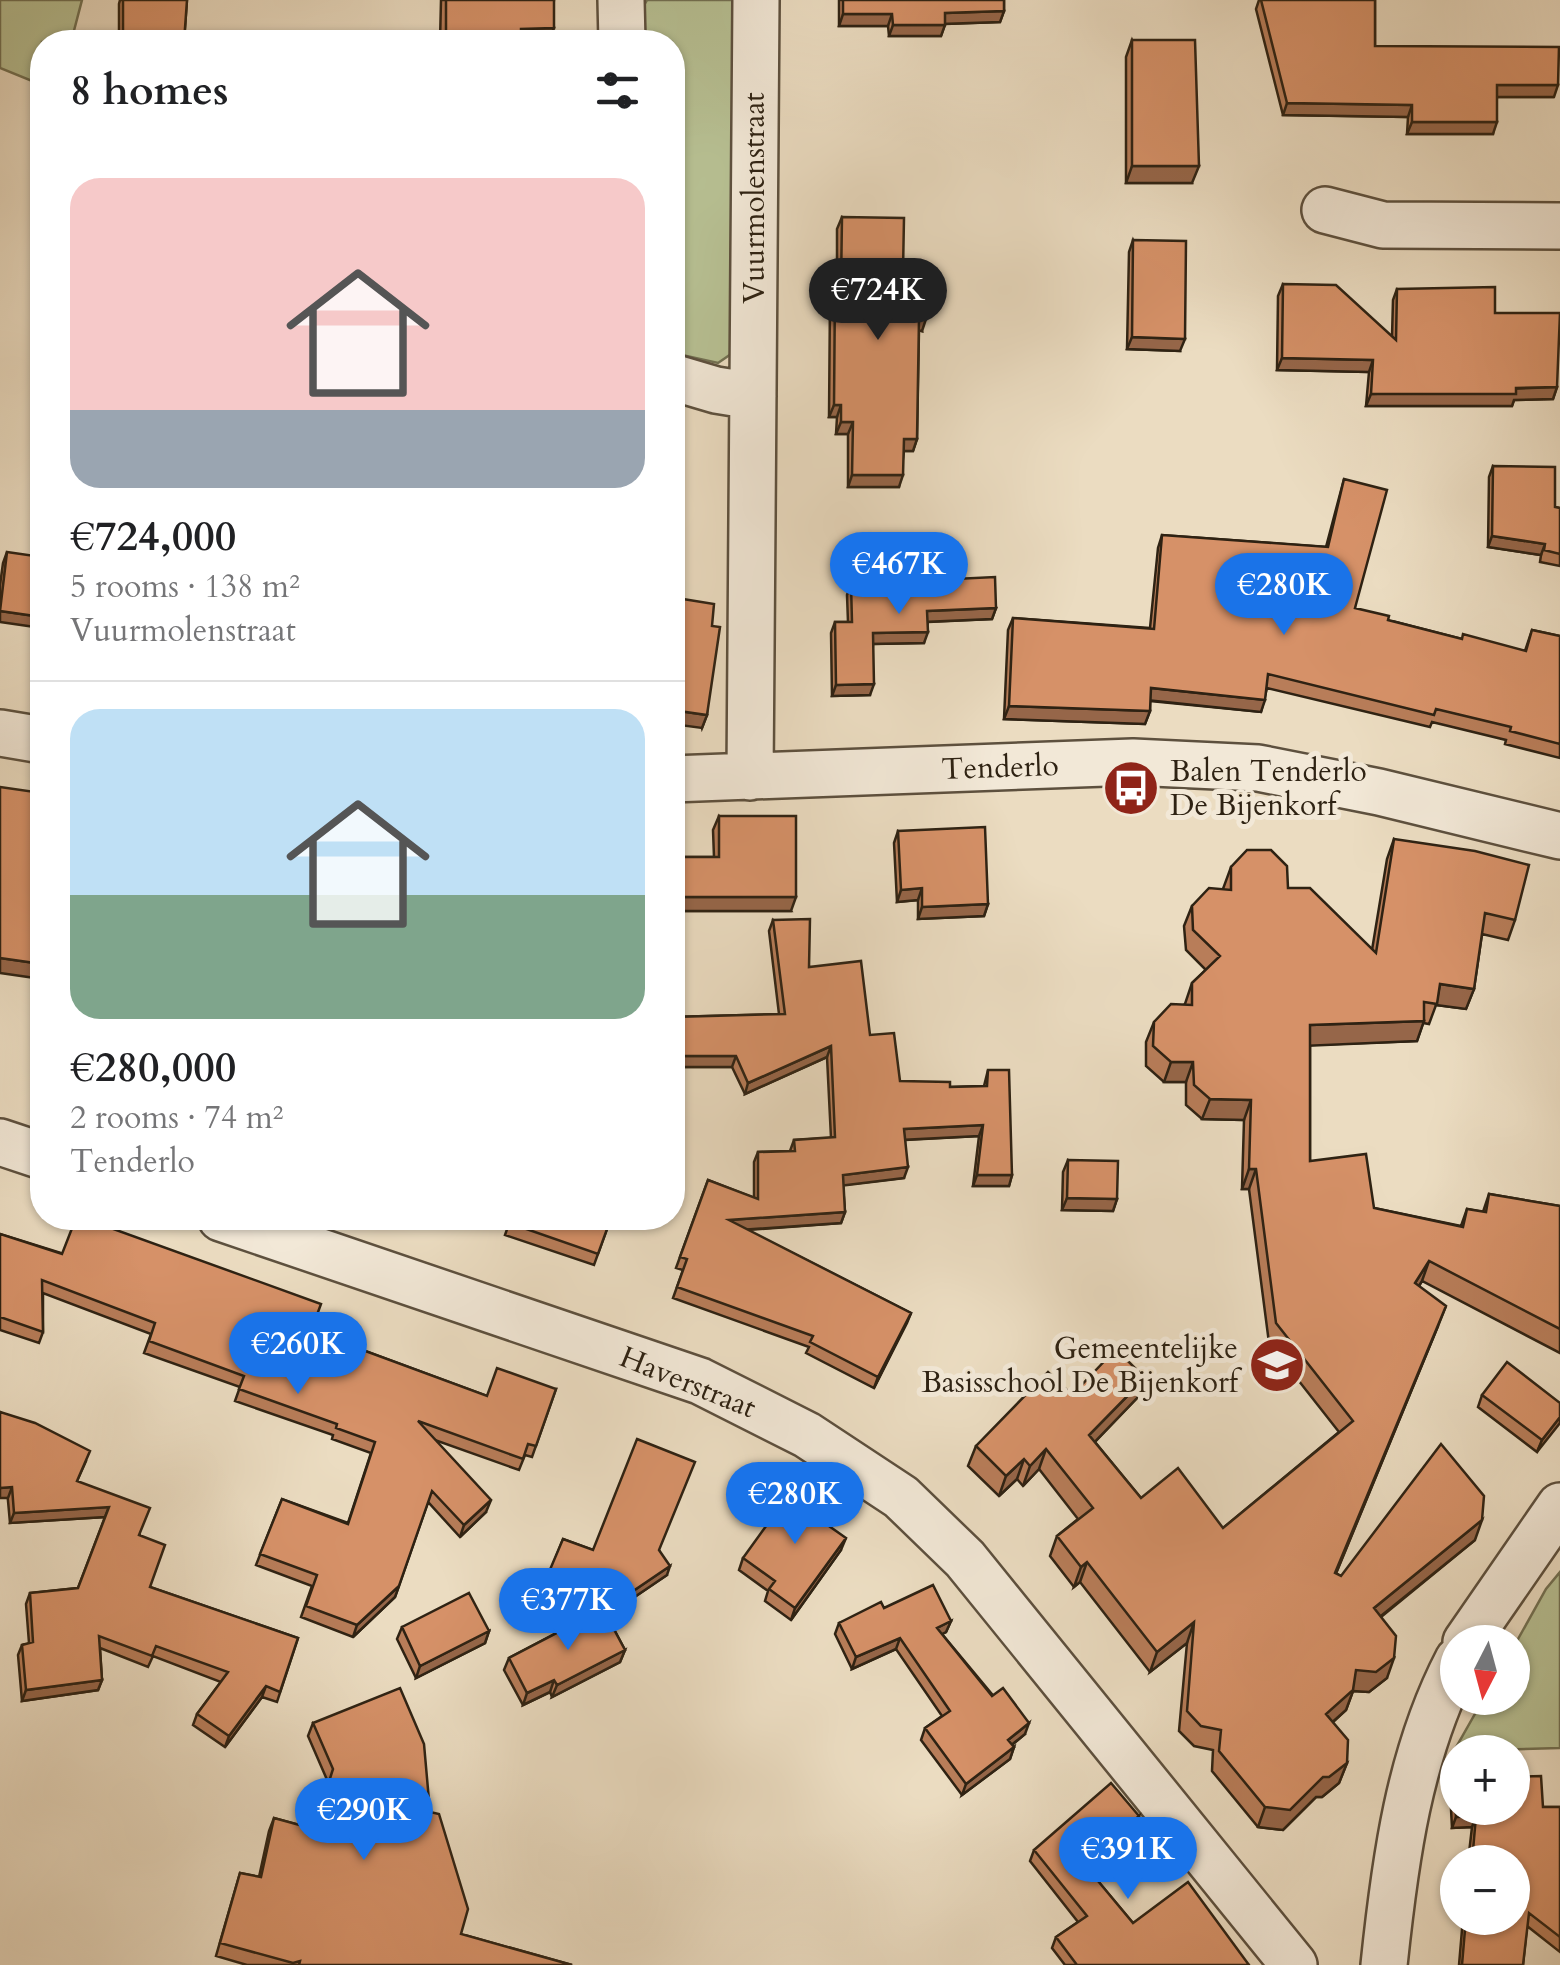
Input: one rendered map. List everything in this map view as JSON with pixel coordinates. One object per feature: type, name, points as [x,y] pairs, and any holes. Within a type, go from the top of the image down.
[{"type":"street","points":[[621,0],[622,30]]},
{"type":"street","name":"Vuurmolenstraat","points":[[750,777],[756,0]]},
{"type":"street","points":[[1324,210],[1383,225],[1560,226]]},
{"type":"street","points":[[685,381],[753,396]]},
{"type":"street","points":[[0,733],[30,738]]},
{"type":"street","name":"Tenderlo","points":[[685,779],[1132,762],[1258,768],[1379,792],[1560,836]]},
{"type":"street","points":[[0,1142],[30,1152]]},
{"type":"street","name":"Haverstraat","points":[[256,1230],[700,1381],[806,1435],[901,1498],[965,1559],[1294,1965]]},
{"type":"street","points":[[1478,1625],[1560,1506]]},
{"type":"street","points":[[1384,1965],[1406,1804],[1440,1694]]},
{"type":"green space","points":[[0,0],[82,0],[74,30],[30,30],[30,80],[0,68]]},
{"type":"green space","points":[[647,0],[732,0],[738,11],[733,337],[731,354],[718,363],[685,356],[685,30],[640,30],[640,12]]},
{"type":"green space","points":[[1560,1572],[1560,1748],[1530,1749],[1530,1735],[1463,1735],[1474,1715],[1530,1715],[1530,1625],[1526,1625]]},
{"type":"building","points":[[123,0],[187,0],[185,30],[123,30]]},
{"type":"building","points":[[446,0],[554,0],[554,28],[446,30]]},
{"type":"building","points":[[843,0],[1004,0],[1004,11],[945,13],[945,25],[893,25],[892,14],[843,14]]},
{"type":"building","points":[[1261,0],[1375,0],[1375,46],[1559,47],[1558,85],[1497,85],[1497,122],[1412,122],[1412,105],[1287,103]]},
{"type":"building","points":[[1132,40],[1195,40],[1199,166],[1132,166]]},
{"type":"building","points":[[842,217],[904,218],[903,271],[927,271],[926,319],[919,318],[917,439],[904,439],[903,475],[852,475],[853,422],[841,422],[841,405],[834,405],[835,286],[841,286]]},
{"type":"building","points":[[1133,240],[1186,241],[1185,339],[1132,337]]},
{"type":"building","points":[[1283,284],[1336,285],[1396,340],[1397,289],[1495,287],[1495,313],[1560,313],[1557,387],[1516,388],[1516,394],[1371,394],[1373,360],[1282,358]]},
{"type":"building","points":[[1493,466],[1555,467],[1560,554],[1544,550],[1545,544],[1492,536]]},
{"type":"building","points":[[1344,479],[1387,490],[1355,608],[1462,639],[1463,634],[1526,651],[1532,630],[1560,636],[1560,744],[1510,731],[1511,727],[1436,709],[1434,715],[1268,674],[1265,700],[1151,688],[1150,711],[1009,706],[1013,618],[1154,629],[1162,535],[1328,547]]},
{"type":"building","points":[[7,552],[30,555],[30,615],[0,611]]},
{"type":"building","points":[[995,577],[996,608],[927,611],[928,632],[873,633],[874,684],[836,685],[835,622],[852,622],[851,584]]},
{"type":"building","points":[[685,599],[714,604],[712,626],[720,627],[707,715],[685,712]]},
{"type":"building","points":[[0,787],[30,791],[30,962],[0,958]]},
{"type":"building","points":[[719,816],[796,816],[796,897],[685,897],[685,857],[719,857]]},
{"type":"building","points":[[985,827],[988,904],[922,907],[922,888],[901,890],[898,831]]},
{"type":"building","points":[[1394,839],[1475,851],[1529,865],[1515,920],[1485,913],[1474,989],[1440,984],[1437,1004],[1424,1002],[1424,1021],[1310,1025],[1310,1161],[1366,1154],[1374,1208],[1463,1227],[1467,1209],[1486,1212],[1489,1194],[1560,1206],[1560,1329],[1429,1261],[1415,1283],[1446,1306],[1335,1573],[1341,1576],[1441,1444],[1484,1496],[1482,1520],[1374,1608],[1396,1636],[1394,1658],[1376,1672],[1356,1670],[1353,1690],[1326,1714],[1348,1740],[1347,1763],[1329,1777],[1323,1777],[1290,1810],[1265,1807],[1219,1751],[1221,1730],[1201,1726],[1187,1711],[1194,1622],[1157,1652],[1087,1562],[1081,1567],[1057,1536],[1093,1508],[1046,1449],[1030,1466],[1024,1459],[1006,1476],[976,1446],[1048,1372],[1072,1395],[1116,1349],[1145,1378],[1089,1435],[1141,1498],[1178,1468],[1223,1528],[1353,1421],[1276,1323],[1256,1169],[1249,1169],[1251,1100],[1210,1099],[1194,1085],[1193,1062],[1171,1062],[1153,1046],[1154,1022],[1171,1004],[1192,1005],[1192,983],[1220,956],[1193,930],[1192,906],[1209,888],[1231,890],[1231,867],[1247,850],[1271,850],[1287,866],[1288,888],[1310,888],[1376,953]]},
{"type":"building","points":[[810,919],[809,967],[861,961],[870,1035],[894,1033],[900,1081],[950,1082],[950,1087],[987,1086],[988,1070],[1009,1070],[1012,1175],[977,1175],[983,1125],[904,1129],[908,1167],[843,1175],[845,1212],[729,1220],[911,1313],[878,1377],[810,1342],[813,1336],[677,1287],[687,1259],[680,1257],[708,1180],[758,1199],[758,1152],[795,1151],[794,1140],[835,1137],[831,1046],[748,1083],[736,1056],[685,1056],[685,1017],[785,1014],[773,920]]},
{"type":"building","points":[[1068,1160],[1118,1161],[1117,1199],[1067,1198]]},
{"type":"building","points":[[71,1230],[116,1230],[321,1304],[311,1331],[487,1396],[497,1368],[556,1389],[536,1446],[528,1444],[523,1459],[418,1421],[491,1500],[464,1525],[432,1491],[399,1586],[357,1625],[306,1606],[317,1575],[260,1554],[282,1499],[348,1524],[375,1442],[239,1389],[244,1376],[149,1341],[155,1323],[42,1280],[43,1332],[0,1317],[0,1234],[62,1254]]},
{"type":"building","points":[[529,1230],[607,1230],[598,1254]]},
{"type":"building","points":[[1507,1362],[1560,1403],[1560,1417],[1542,1440],[1482,1395]]},
{"type":"building","points":[[0,1412],[35,1423],[90,1451],[77,1481],[150,1508],[139,1535],[165,1545],[150,1587],[298,1638],[280,1692],[266,1686],[229,1736],[197,1714],[228,1672],[156,1646],[152,1656],[99,1636],[102,1680],[26,1690],[22,1645],[33,1642],[30,1593],[78,1588],[109,1507],[14,1513],[12,1487],[0,1488]]},
{"type":"building","points":[[637,1439],[695,1462],[659,1550],[670,1566],[611,1606],[546,1579],[563,1539],[593,1550]]},
{"type":"building","points":[[795,1486],[827,1509],[819,1519],[846,1538],[795,1608],[769,1589],[775,1581],[743,1558]]},
{"type":"building","points":[[933,1585],[951,1621],[937,1628],[992,1696],[1003,1688],[1029,1723],[1008,1740],[1014,1747],[966,1784],[925,1728],[950,1711],[900,1638],[856,1657],[839,1623],[881,1602],[884,1608]]},
{"type":"building","points":[[469,1593],[489,1631],[420,1666],[402,1627]]},
{"type":"building","points":[[603,1609],[625,1650],[557,1685],[554,1680],[527,1693],[509,1658]]},
{"type":"building","points":[[400,1688],[424,1744],[430,1812],[439,1814],[468,1909],[461,1934],[572,1965],[299,1965],[300,1961],[293,1963],[220,1943],[240,1873],[261,1877],[274,1818],[314,1829],[333,1769],[313,1723]]},
{"type":"building","points":[[1530,1776],[1541,1776],[1543,1807],[1560,1807],[1560,1937],[1530,1914],[1530,1845],[1473,1845],[1475,1825],[1530,1825]]},
{"type":"building","points":[[1111,1783],[1139,1816],[1083,1863],[1133,1923],[1188,1882],[1249,1965],[1077,1965],[1056,1937],[1087,1916],[1034,1850]]},
{"type":"building","points":[[1465,1935],[1526,1935],[1523,1965],[1462,1965]]},
{"type":"place","name":"Balen Tenderlo De Bijenkorf","points":[[1131,788]]},
{"type":"place","name":"Gemeentelijke Basisschool De Bijenkorf","points":[[1277,1365]]}]
